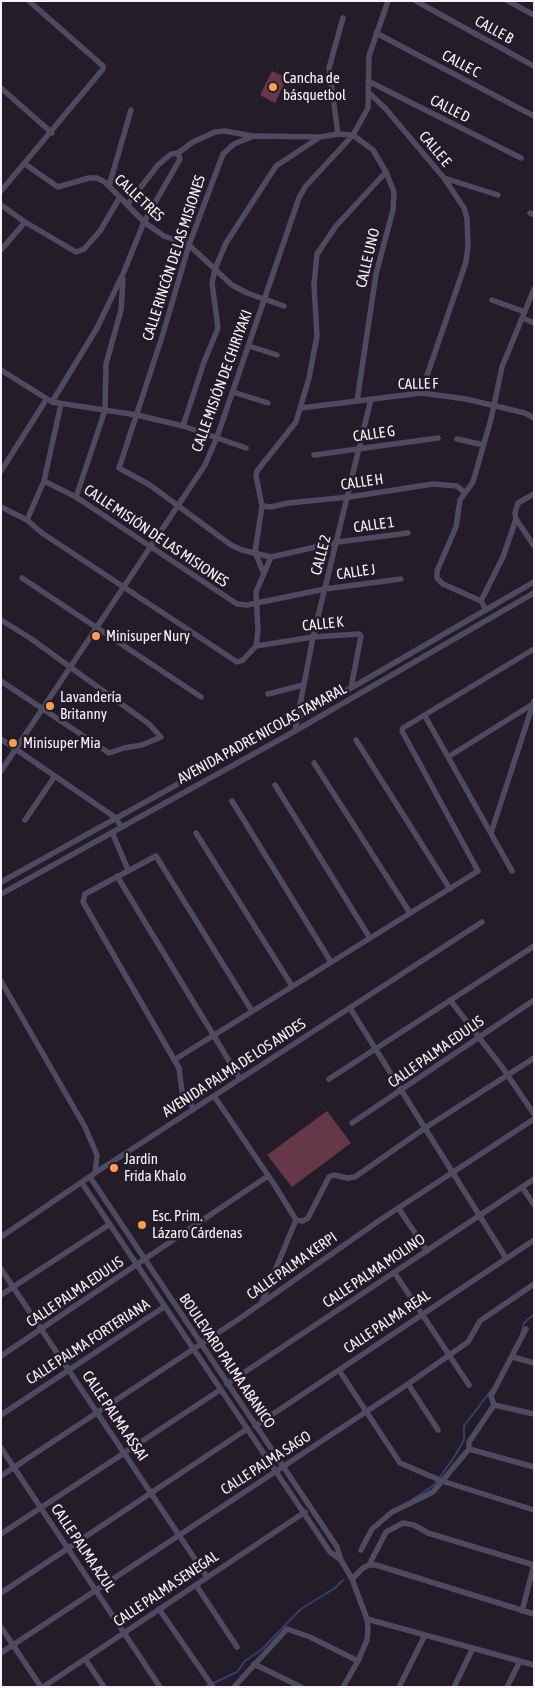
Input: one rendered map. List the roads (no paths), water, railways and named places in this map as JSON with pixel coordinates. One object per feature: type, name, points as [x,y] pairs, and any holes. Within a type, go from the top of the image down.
[{"type":"street","points":[[1,191],[102,73],[103,66],[29,1]]},
{"type":"street","name":"CALLE MISIÓN DE CHIRIYAKI","points":[[1,771],[205,465],[233,392],[301,192],[353,135],[368,108],[368,62],[388,1]]},
{"type":"street","name":"CALLE B","points":[[416,1],[534,66]]},
{"type":"street","points":[[508,1],[534,16]]},
{"type":"street","points":[[338,134],[329,68],[342,18]]},
{"type":"street","name":"CALLE C","points":[[376,33],[534,116]]},
{"type":"street","name":"CALLE D","points":[[368,81],[522,158]]},
{"type":"street","points":[[1,88],[52,133]]},
{"type":"street","name":"CALLE E","points":[[369,93],[385,108],[444,178],[498,195]]},
{"type":"street","points":[[109,186],[131,110]]},
{"type":"street","points":[[128,205],[158,165],[171,154],[178,153],[192,142],[215,132],[225,131],[256,136]]},
{"type":"street","points":[[183,426],[204,362],[218,328],[218,311],[212,292],[215,269],[226,243],[276,166],[320,137],[338,134],[353,135]]},
{"type":"street","name":"CALLE UNO","points":[[353,135],[374,150],[394,192],[394,210],[376,274],[357,401]]},
{"type":"street","name":"CALLE RINCÓN DE LAS MISIONES","points":[[119,468],[189,245],[223,154],[234,144],[256,136],[320,137]]},
{"type":"street","points":[[1,471],[97,328],[123,274],[144,222],[180,159],[178,153]]},
{"type":"street","name":"CALLE TRES","points":[[25,164],[58,187],[89,178],[97,178],[109,186],[144,222],[164,236],[189,245],[239,290],[284,306]]},
{"type":"street","points":[[264,574],[255,552],[262,506],[257,471],[281,444],[296,422],[301,408],[317,336],[314,285],[317,254],[354,204],[386,172]]},
{"type":"street","points":[[421,393],[461,277],[468,246],[468,228],[464,208],[444,178]]},
{"type":"street","points":[[1,205],[60,244],[80,252],[100,231],[120,198]]},
{"type":"street","points":[[1,250],[25,222]]},
{"type":"street","points":[[76,497],[105,410],[106,364],[121,310],[123,274]]},
{"type":"street","points":[[486,610],[481,602],[443,584],[437,578],[436,571],[456,527],[460,500],[473,482],[494,406],[502,367],[534,289]]},
{"type":"street","points":[[492,300],[524,315],[534,323]]},
{"type":"street","points":[[249,346],[278,354]]},
{"type":"street","points":[[1,379],[3,372],[49,401],[137,414],[183,426],[246,448]]},
{"type":"street","points":[[233,392],[268,403]]},
{"type":"street","name":"CALLE F","points":[[301,408],[421,393],[466,399],[525,413],[534,418]]},
{"type":"street","name":"CALLE 2","points":[[295,731],[313,637],[361,449],[371,399]]},
{"type":"street","points":[[26,520],[44,481],[61,404]]},
{"type":"street","name":"CALLE G","points":[[314,454],[438,438]]},
{"type":"street","points":[[457,438],[484,445]]},
{"type":"street","name":"CALLE 1","points":[[119,468],[150,485],[231,545],[242,550],[271,557],[338,542],[408,533]]},
{"type":"street","name":"CALLE MISIÓN DE LAS MISIONES","points":[[44,481],[76,497],[152,545],[229,600],[237,604],[255,603]]},
{"type":"street","name":"CALLE H","points":[[262,506],[271,507],[288,503],[349,497],[433,484],[457,486],[464,492]]},
{"type":"street","points":[[534,494],[518,504],[515,513],[516,519],[534,546]]},
{"type":"street","points":[[1,508],[26,520],[42,533],[241,662],[256,646],[258,631],[255,603],[256,592],[271,557]]},
{"type":"street","points":[[481,602],[503,557],[516,519]]},
{"type":"street","points":[[22,578],[202,697]]},
{"type":"street","name":"CALLE J","points":[[255,603],[401,579]]},
{"type":"street","name":"AVENIDA PADRE NICOLAS TAMARAL","points":[[1,882],[351,688],[534,582]]},
{"type":"street","name":"AVENIDA PADRE NICOLAS TAMARAL","points":[[1,894],[295,731],[534,593]]},
{"type":"street","points":[[1,620],[149,724],[160,734],[160,737],[142,745],[109,753],[1,681]]},
{"type":"street","name":"CALLE K","points":[[256,646],[313,637],[359,634],[361,636],[351,688]]},
{"type":"street","points":[[174,1060],[478,871],[402,731],[403,728],[534,649]]},
{"type":"street","points":[[268,694],[303,685]]},
{"type":"street","points":[[448,757],[533,702]]},
{"type":"street","points":[[490,833],[533,702]]},
{"type":"street","points":[[425,716],[512,871]]},
{"type":"street","points":[[1,739],[116,818],[121,827]]},
{"type":"street","points":[[356,740],[450,889]]},
{"type":"street","points":[[314,763],[410,913]]},
{"type":"street","points":[[25,820],[55,776]]},
{"type":"street","points":[[275,784],[370,938]]},
{"type":"street","points":[[232,800],[331,962]]},
{"type":"street","points":[[112,832],[128,870]]},
{"type":"street","points":[[196,832],[292,986]]},
{"type":"street","points":[[194,1109],[182,1091],[179,1068],[83,902],[85,894],[153,856],[159,858],[252,1011]]},
{"type":"street","points":[[117,876],[240,1079]]},
{"type":"street","name":"AVENIDA PALMA DE LOS ANDES","points":[[1,1237],[95,1173],[482,922]]},
{"type":"street","points":[[328,1079],[534,946]]},
{"type":"street","points":[[1,981],[85,1127],[97,1155],[95,1173]]},
{"type":"street","points":[[450,1000],[534,1114]]},
{"type":"street","name":"CALLE PALMA EDULIS","points":[[352,1123],[534,1000]]},
{"type":"street","points":[[350,1008],[506,1258]]},
{"type":"street","points":[[214,1096],[296,1220],[303,1221],[308,1218],[329,1177],[334,1175],[348,1178],[355,1177],[425,1128],[534,1058]]},
{"type":"street","name":"CALLE PALMA KERPI","points":[[192,1349],[534,1119]]},
{"type":"street","name":"CALLE PALMA EDULIS","points":[[1,1356],[268,1176]]},
{"type":"street","name":"BOULEVARD PALMA ABANICO","points":[[90,1177],[144,1261],[337,1547],[340,1560]]},
{"type":"street","name":"CALLE PALMA MOLINO","points":[[227,1384],[534,1179]]},
{"type":"street","name":"BOULEVARD PALMA ABANICO","points":[[82,1183],[330,1552],[340,1560],[352,1579],[367,1619]]},
{"type":"street","points":[[522,1187],[534,1205]]},
{"type":"street","points":[[399,1209],[427,1250]]},
{"type":"street","points":[[260,1304],[296,1220]]},
{"type":"street","points":[[1,1296],[110,1224]]},
{"type":"street","name":"CALLE PALMA REAL","points":[[255,1426],[534,1240]]},
{"type":"street","name":"CALLE PALMA ASSAI","points":[[1,1269],[207,1577]]},
{"type":"street","points":[[394,1272],[469,1385]]},
{"type":"street","name":"CALLE PALMA SAGO","points":[[1,1653],[408,1384],[470,1339],[480,1321],[534,1284]]},
{"type":"street","name":"CALLE PALMA FORTERIANA","points":[[1,1415],[164,1307]]},
{"type":"street","points":[[494,1405],[491,1396],[526,1329]]},
{"type":"street","points":[[1,1476],[192,1349]]},
{"type":"street","points":[[513,1357],[534,1363]]},
{"type":"street","points":[[339,1370],[400,1463],[440,1481],[534,1510]]},
{"type":"street","points":[[408,1384],[438,1430]]},
{"type":"street","points":[[1,1534],[220,1390]]},
{"type":"street","points":[[494,1405],[534,1414]]},
{"type":"street","points":[[361,1550],[372,1529],[392,1512],[433,1492],[440,1481],[469,1449],[470,1442],[494,1405]]},
{"type":"street","points":[[1,1593],[247,1429]]},
{"type":"street","name":"CALLE PALMA AZUL","points":[[1,1448],[160,1687]]},
{"type":"street","points":[[469,1449],[534,1467]]},
{"type":"street","name":"CALLE PALMA SENEGAL","points":[[42,1687],[311,1508]]},
{"type":"street","points":[[352,1579],[358,1571],[369,1564],[386,1532],[403,1523],[414,1525],[428,1533],[534,1565],[522,1611]]},
{"type":"street","points":[[369,1564],[435,1582],[534,1614]]},
{"type":"street","points":[[196,1585],[237,1646]]},
{"type":"street","points":[[159,1609],[213,1687]]},
{"type":"street","points":[[343,1687],[358,1661],[367,1640],[367,1619],[534,1665]]},
{"type":"street","points":[[1,1627],[42,1687]]},
{"type":"street","points":[[234,1687],[286,1629],[310,1637],[358,1661]]},
{"type":"street","points":[[399,1687],[425,1635]]},
{"type":"street","points":[[454,1687],[473,1648]]},
{"type":"street","points":[[84,1659],[104,1687]]},
{"type":"street","points":[[507,1687],[520,1661]]},
{"type":"street","points":[[254,1664],[301,1687]]},
{"type":"waterway","points":[[521,1334],[524,1323],[534,1314]]},
{"type":"waterway","points":[[413,1499],[434,1485],[453,1459],[464,1440],[464,1426],[492,1389]]},
{"type":"waterway","points":[[205,1687],[237,1672],[245,1661],[261,1650],[301,1609],[335,1588],[343,1580]]},
{"type":"place","name":"Cancha de básquetbol","points":[[273,87]]},
{"type":"place","name":"Minisuper Nury","points":[[96,636]]},
{"type":"place","name":"Lavandería Britanny","points":[[50,706]]},
{"type":"place","name":"Minisuper Mia","points":[[13,743]]},
{"type":"place","name":"Jardín Frida Khalo","points":[[114,1168]]},
{"type":"place","name":"Esc. Prim. Lázaro Cárdenas","points":[[142,1225]]}]
